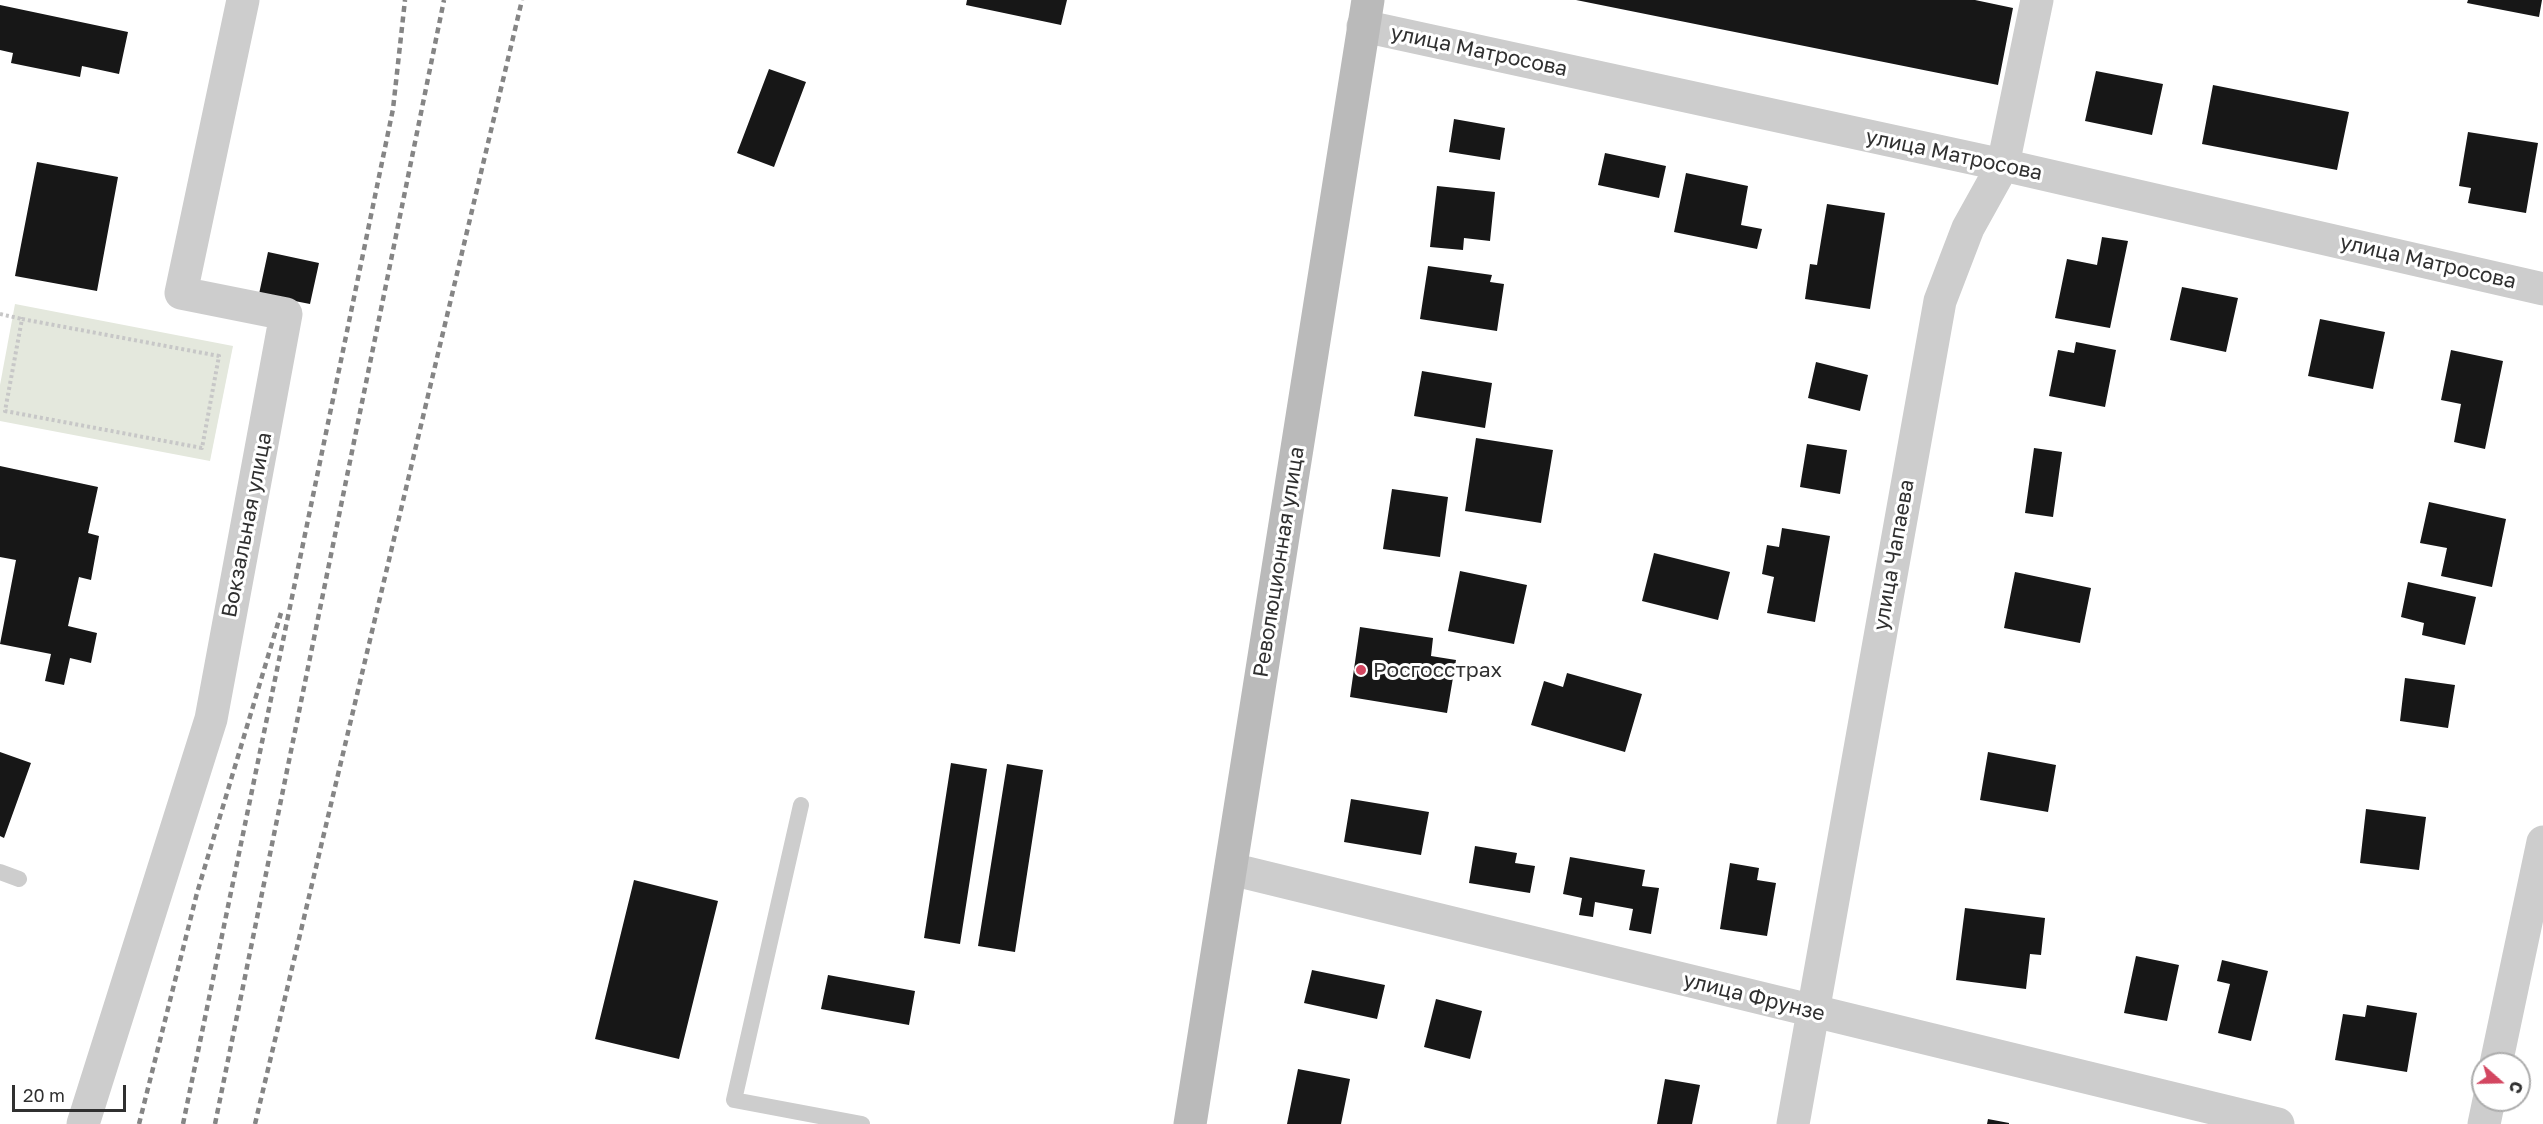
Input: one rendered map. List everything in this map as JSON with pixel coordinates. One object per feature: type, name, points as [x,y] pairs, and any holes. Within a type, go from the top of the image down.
[{"type":"main road","name":"Революционная улица","points":[[1190,1124],[1366,13]]},
{"type":"street","name":"Вокзальная улица","points":[[83,1124],[211,719],[286,314],[181,293],[243,0]]},
{"type":"street","name":"улица Чапаева","points":[[1793,1124],[1940,301],[1968,228],[2003,165],[2037,0]]},
{"type":"street","name":"улица Матросова","points":[[1366,13],[2003,165],[2543,289]]},
{"type":"street","points":[[2499,1052],[2543,842]]},
{"type":"street","name":"улица Фрунзе","points":[[1231,869],[2278,1124]]},
{"type":"lane","points":[[801,805],[734,1100],[862,1124]]},
{"type":"lane","points":[[0,872],[18,879]]},
{"type":"path","points":[[0,314],[219,356],[202,448],[5,411],[22,319]]},
{"type":"shaded area","points":[[15,304],[233,346],[210,461],[0,421],[0,385]]},
{"type":"building","points":[[967,0],[1067,0],[1061,25],[966,5]]},
{"type":"building","points":[[1576,0],[1975,0],[2013,8],[1998,85]]},
{"type":"building","points":[[2468,0],[2542,0],[2539,17],[2467,3]]},
{"type":"building","points":[[0,5],[128,32],[119,74],[82,66],[80,77],[11,63],[13,53],[0,50]]},
{"type":"building","points":[[769,69],[806,82],[774,167],[737,153]]},
{"type":"building","points":[[2096,71],[2163,84],[2152,135],[2085,121]]},
{"type":"building","points":[[2213,85],[2349,112],[2337,170],[2202,144]]},
{"type":"building","points":[[1454,119],[1505,128],[1500,160],[1449,152]]},
{"type":"building","points":[[2468,132],[2538,143],[2526,213],[2468,203],[2471,188],[2459,186]]},
{"type":"building","points":[[1605,153],[1666,166],[1659,198],[1598,185]]},
{"type":"building","points":[[37,162],[118,177],[97,291],[15,276]]},
{"type":"building","points":[[1686,173],[1748,186],[1741,225],[1762,229],[1757,249],[1674,232]]},
{"type":"building","points":[[1437,186],[1495,192],[1490,241],[1464,238],[1463,250],[1430,247]]},
{"type":"building","points":[[1827,204],[1885,213],[1870,309],[1805,299],[1810,264],[1817,265]]},
{"type":"building","points":[[2102,237],[2128,241],[2110,328],[2055,318],[2067,259],[2097,265]]},
{"type":"building","points":[[268,252],[319,263],[310,304],[259,294]]},
{"type":"building","points":[[1428,266],[1492,275],[1490,282],[1504,284],[1497,331],[1420,319]]},
{"type":"building","points":[[2182,287],[2238,298],[2226,352],[2170,340]]},
{"type":"building","points":[[2320,319],[2385,332],[2373,389],[2308,376]]},
{"type":"building","points":[[2076,342],[2116,350],[2105,407],[2049,396],[2058,350],[2074,353]]},
{"type":"building","points":[[2451,350],[2503,361],[2485,449],[2454,442],[2461,404],[2441,400]]},
{"type":"building","points":[[1816,362],[1868,375],[1860,411],[1808,398]]},
{"type":"building","points":[[1422,371],[1492,383],[1485,428],[1414,416]]},
{"type":"building","points":[[1476,438],[1553,450],[1541,523],[1465,511]]},
{"type":"building","points":[[1807,444],[1847,450],[1840,494],[1800,487]]},
{"type":"building","points":[[2034,448],[2062,452],[2053,517],[2025,513]]},
{"type":"building","points":[[0,466],[98,487],[88,533],[99,536],[91,580],[79,577],[68,626],[97,633],[91,663],[70,658],[64,685],[45,681],[51,654],[0,644],[16,560],[0,557]]},
{"type":"building","points":[[1392,489],[1448,497],[1440,557],[1383,549]]},
{"type":"building","points":[[2429,502],[2506,519],[2492,587],[2441,576],[2447,548],[2420,543]]},
{"type":"building","points":[[1782,528],[1830,536],[1815,622],[1767,613],[1774,577],[1762,574],[1767,545],[1779,547]]},
{"type":"building","points":[[1654,553],[1730,572],[1718,620],[1642,601]]},
{"type":"building","points":[[1460,571],[1527,585],[1514,644],[1448,631]]},
{"type":"building","points":[[2015,572],[2091,588],[2080,643],[2004,628]]},
{"type":"building","points":[[2408,582],[2476,597],[2465,645],[2422,635],[2424,623],[2401,617]]},
{"type":"building","points":[[1360,627],[1433,638],[1431,656],[1456,660],[1447,713],[1350,697]]},
{"type":"building","points":[[1567,673],[1642,694],[1625,752],[1531,725],[1544,681],[1563,687]]},
{"type":"building","points":[[2405,678],[2455,685],[2448,728],[2400,721]]},
{"type":"building","points":[[0,752],[31,763],[4,838],[0,836]]},
{"type":"building","points":[[1988,752],[2056,765],[2048,812],[1980,800]]},
{"type":"building","points":[[951,763],[987,769],[960,944],[924,938]]},
{"type":"building","points":[[1007,764],[1043,770],[1015,952],[978,946]]},
{"type":"building","points":[[1351,799],[1429,812],[1421,855],[1344,842]]},
{"type":"building","points":[[2366,809],[2426,817],[2419,870],[2360,863]]},
{"type":"building","points":[[1475,846],[1517,853],[1515,863],[1535,866],[1530,893],[1469,883]]},
{"type":"building","points":[[1570,857],[1645,870],[1642,886],[1659,888],[1651,934],[1629,930],[1633,909],[1595,902],[1593,917],[1579,915],[1582,898],[1563,894]]},
{"type":"building","points":[[1730,863],[1759,868],[1757,880],[1776,883],[1767,936],[1720,929]]},
{"type":"building","points":[[634,880],[718,901],[679,1059],[595,1039]]},
{"type":"building","points":[[1965,908],[2045,918],[2041,955],[2030,954],[2026,989],[1956,980]]},
{"type":"building","points":[[2136,956],[2179,965],[2167,1021],[2124,1013]]},
{"type":"building","points":[[2222,960],[2268,971],[2251,1041],[2218,1033],[2230,984],[2217,981]]},
{"type":"building","points":[[1312,970],[1385,985],[1377,1019],[1304,1003]]},
{"type":"building","points":[[828,975],[915,991],[909,1025],[821,1009]]},
{"type":"building","points":[[1436,999],[1482,1011],[1470,1059],[1424,1047]]},
{"type":"building","points":[[2367,1005],[2417,1013],[2407,1072],[2335,1060],[2343,1014],[2365,1017]]},
{"type":"building","points":[[1298,1069],[1350,1079],[1341,1124],[1287,1124]]},
{"type":"building","points":[[1665,1079],[1700,1085],[1692,1124],[1657,1124]]},
{"type":"building","points":[[1988,1119],[2009,1123],[2009,1124],[1987,1124]]},
{"type":"railway","points":[[183,1124],[393,109],[405,0]]},
{"type":"railway","points":[[215,1124],[444,0]]},
{"type":"railway","points":[[255,1124],[522,0]]},
{"type":"railway","points":[[139,1124],[197,893],[281,613]]},
{"type":"place","name":"Росгосстрах","points":[[1361,670]]}]
